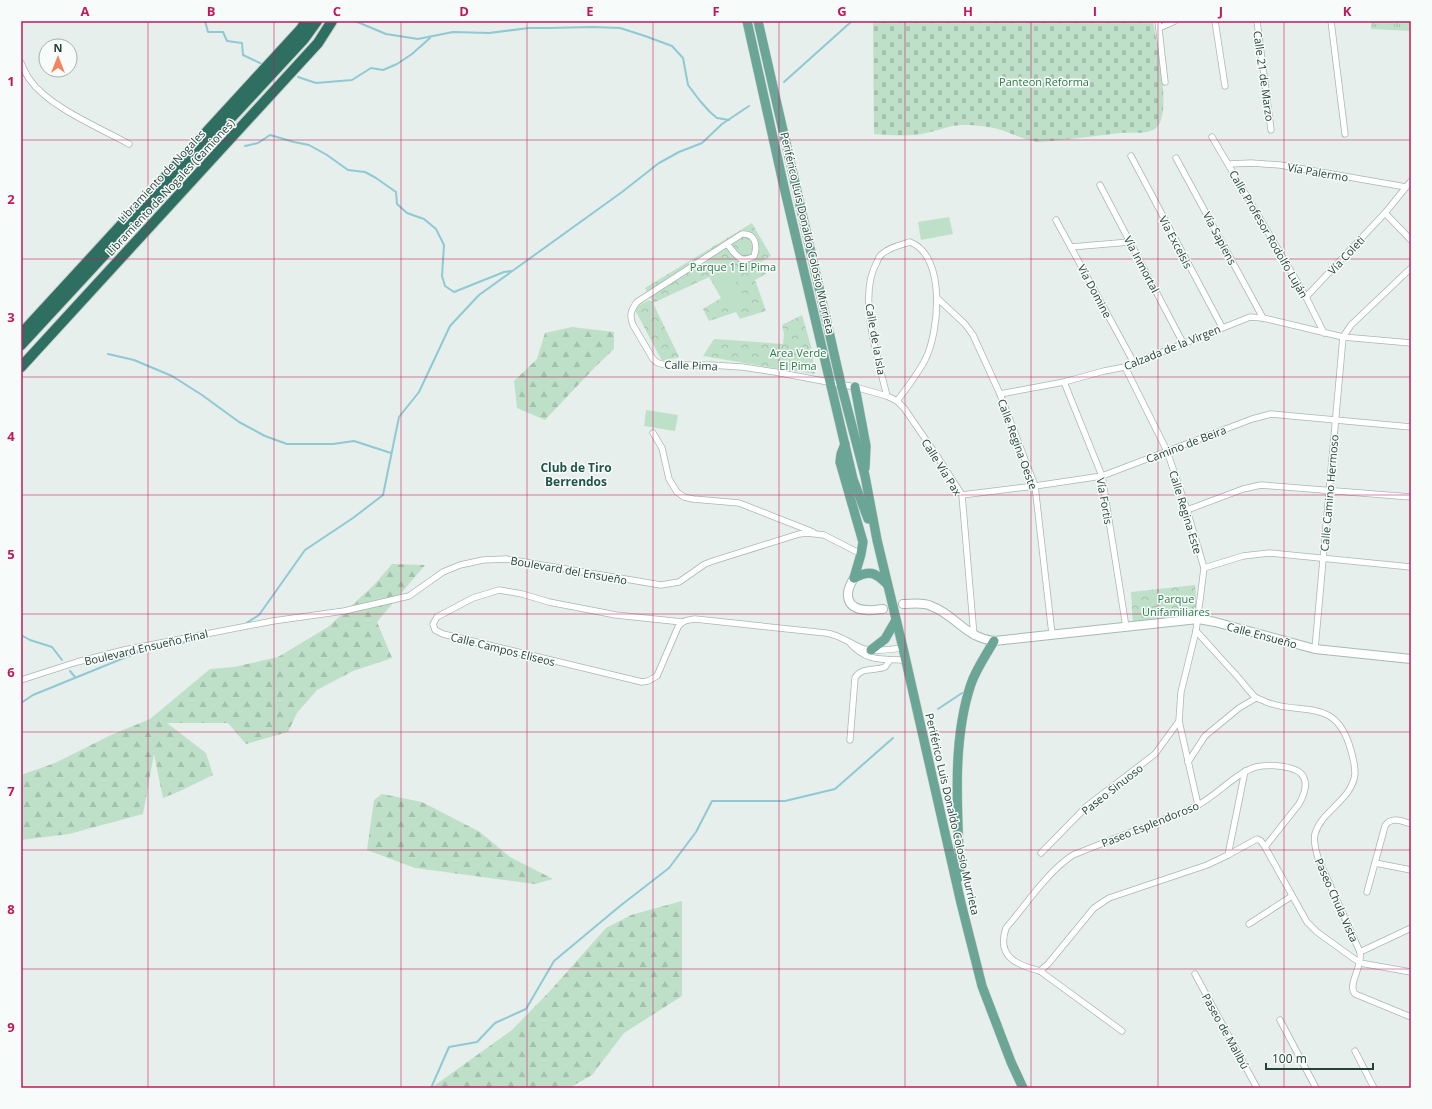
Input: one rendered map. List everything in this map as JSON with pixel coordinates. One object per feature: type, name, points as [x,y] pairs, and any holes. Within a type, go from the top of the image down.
[{"type":"highway","name":"Libramiento de Nogales","points":[[21,334],[301,29],[306,21]]},
{"type":"highway","name":"Libramiento de Nogales","points":[[21,345],[304,39],[317,21]]},
{"type":"highway","points":[[21,358],[314,40],[326,21]]},
{"type":"highway","name":"Libramiento de Nogales (Camiones)","points":[[21,367],[318,44],[332,21]]},
{"type":"main road","name":"Periférico Luis Donaldo Colosio Murrieta","points":[[747,21],[844,444],[853,479],[877,540]]},
{"type":"main road","name":"Periférico Luis Donaldo Colosio Murrieta","points":[[758,21],[841,384],[865,476],[877,540],[961,903],[982,986],[1011,1062],[1023,1088]]},
{"type":"main road","points":[[853,479],[865,476],[866,446],[855,387]]},
{"type":"main road","points":[[844,444],[840,462],[862,536],[863,545],[854,578]]},
{"type":"main road","points":[[854,578],[865,573],[874,573],[887,584]]},
{"type":"main road","points":[[865,650],[885,639],[896,620]]},
{"type":"main road","points":[[961,903],[958,804],[959,748],[967,696],[971,682],[994,641]]},
{"type":"street","points":[[1158,21],[1166,82]]},
{"type":"street","points":[[1159,28],[1176,21]]},
{"type":"street","points":[[1215,21],[1225,86]]},
{"type":"street","name":"Calle 21 de Marzo","points":[[1257,21],[1271,130]]},
{"type":"street","points":[[1331,21],[1345,134]]},
{"type":"street","points":[[21,63],[30,80],[44,94],[66,110],[129,144]]},
{"type":"street","name":"Calle Profesor Rodolfo Luján","points":[[1212,137],[1306,297],[1324,333]]},
{"type":"street","name":"Vía Excelsis","points":[[1131,156],[1222,327]]},
{"type":"street","name":"Vía Sapiens","points":[[1176,158],[1263,318]]},
{"type":"street","name":"Vía Palermo","points":[[1229,164],[1251,163],[1280,165],[1406,187]]},
{"type":"street","name":"Vía Coleti","points":[[1306,297],[1385,213],[1411,181]]},
{"type":"street","name":"Vía Inmortal","points":[[1100,185],[1183,343]]},
{"type":"street","points":[[1385,213],[1411,240]]},
{"type":"street","name":"Vía Domine","points":[[1056,220],[1134,363]]},
{"type":"street","name":"Calle Pima","points":[[727,244],[740,259],[745,260],[754,256],[756,250],[755,241],[751,236],[742,234],[637,302],[633,307],[630,313],[630,319],[653,359],[658,363],[665,365],[742,367],[830,382]]},
{"type":"street","name":"Calle de la Isla","points":[[887,396],[871,326],[868,292],[870,277],[880,255],[893,247],[910,242],[919,247],[929,262],[935,278],[937,298],[931,344],[925,360],[916,376],[897,401]]},
{"type":"street","points":[[1071,247],[1130,242]]},
{"type":"street","points":[[1343,337],[1351,325],[1411,268]]},
{"type":"street","name":"Calle Regina Oeste","points":[[937,298],[970,329],[1000,394],[1035,486],[1052,634]]},
{"type":"street","name":"Calzada de la Virgen","points":[[1000,394],[1064,382],[1125,367],[1246,317],[1263,318],[1343,337],[1411,343]]},
{"type":"street","name":"Calle Camino Hermoso","points":[[1315,649],[1343,337]]},
{"type":"street","name":"Calle Regina Este","points":[[1125,367],[1167,451],[1187,510],[1204,568],[1198,619]]},
{"type":"street","name":"Calle Vía Pax","points":[[830,382],[887,396],[897,401],[904,408],[962,495],[974,636]]},
{"type":"street","name":"Vía Fortis","points":[[1064,382],[1102,476],[1126,627]]},
{"type":"street","name":"Camino de Beira","points":[[962,495],[1102,476],[1262,416],[1279,414],[1411,427]]},
{"type":"street","points":[[653,433],[662,448],[669,479],[677,492],[684,497],[739,503],[815,533]]},
{"type":"street","points":[[1187,510],[1243,489],[1261,485],[1411,497]]},
{"type":"street","name":"Boulevard del Ensueño","points":[[273,621],[344,610],[409,596],[443,572],[460,565],[483,560],[506,560],[661,585],[679,582],[705,564],[799,534],[815,533],[824,535],[861,554]]},
{"type":"street","points":[[1204,568],[1256,553],[1411,567]]},
{"type":"street","points":[[854,578],[847,591],[851,604],[855,608],[867,610],[883,609]]},
{"type":"street","name":"Calle Campos Eliseos","points":[[682,622],[678,626],[658,676],[648,682],[642,682],[443,634],[435,630],[433,624],[437,617],[473,598],[499,590],[522,594],[549,602],[616,615],[682,622],[695,619],[826,633],[847,640],[865,650],[872,658],[906,660]]},
{"type":"street","points":[[903,604],[920,603],[931,605],[940,610],[974,636],[984,640],[994,641]]},
{"type":"street","points":[[1198,619],[1181,692],[1179,721],[1198,805]]},
{"type":"street","name":"Calle Ensueño","points":[[994,641],[1198,619],[1215,622],[1315,649],[1411,659]]},
{"type":"street","name":"Boulevard Ensueño Final","points":[[21,680],[70,664],[124,650],[273,621]]},
{"type":"street","points":[[1188,762],[1205,736],[1239,708],[1256,698],[1196,631]]},
{"type":"street","points":[[865,650],[903,648]]},
{"type":"street","points":[[850,740],[856,675],[863,671],[885,667],[890,660]]},
{"type":"street","name":"Paseo Chula Vista","points":[[1256,698],[1281,706],[1318,711],[1329,716],[1336,722],[1342,728],[1346,736],[1354,766],[1355,774],[1353,782],[1344,797],[1318,827],[1315,833],[1314,841],[1318,858],[1360,957]]},
{"type":"street","name":"Paseo Sinuoso","points":[[1040,853],[1087,806],[1155,754],[1179,721]]},
{"type":"street","name":"Paseo Esplendoroso","points":[[1040,971],[1021,966],[1009,957],[1004,943],[1006,928],[1053,871],[1073,855],[1198,805],[1245,771],[1263,766],[1276,765],[1294,770],[1301,774],[1304,778],[1305,789],[1299,804],[1265,847]]},
{"type":"street","points":[[1228,855],[1245,771]]},
{"type":"street","points":[[1367,892],[1387,822],[1390,820],[1396,820],[1411,824]]},
{"type":"street","points":[[1122,1031],[1040,971],[1048,964],[1094,908],[1101,902],[1207,865],[1228,855],[1254,839],[1260,840],[1265,847],[1307,922],[1317,932],[1360,957],[1411,972]]},
{"type":"street","points":[[1375,862],[1411,870]]},
{"type":"street","points":[[1249,924],[1292,896]]},
{"type":"street","points":[[1411,928],[1360,957],[1352,985],[1353,992],[1356,994],[1411,1016]]},
{"type":"street","name":"Paseo de Malibú","points":[[1195,974],[1257,1088]]},
{"type":"street","points":[[1280,1020],[1316,1088]]},
{"type":"street","points":[[1355,1051],[1374,1088]]},
{"type":"green space","name":"Panteon Reforma","points":[[873,21],[1153,21],[1162,77],[1163,108],[1161,120],[1156,128],[1148,132],[1120,133],[1039,142],[997,129],[970,125],[959,125],[913,135],[874,134]]},
{"type":"green space","points":[[1371,21],[1411,21],[1411,31],[1371,29]]},
{"type":"green space","points":[[949,217],[953,234],[921,240],[918,222]]},
{"type":"green space","name":"Parque 1 El Pima","points":[[752,223],[771,256],[758,264],[766,274],[755,280],[766,311],[740,319],[736,312],[709,321],[703,309],[721,298],[709,277],[653,303],[679,357],[662,361],[634,308],[649,300],[653,302],[645,288]]},
{"type":"green space","points":[[726,266],[747,301],[728,310],[708,272]]},
{"type":"green space","name":"Area Verde El Pima","points":[[802,315],[811,346],[815,374],[703,356],[714,339],[783,344],[784,334],[782,325]]},
{"type":"green space","points":[[572,327],[614,332],[614,349],[545,420],[517,408],[514,381],[537,359],[545,333]]},
{"type":"green space","points":[[646,410],[678,415],[675,431],[644,426]]},
{"type":"green space","points":[[392,564],[425,565],[377,622],[392,658],[353,671],[317,690],[297,713],[288,732],[246,744],[228,723],[167,723],[206,753],[213,775],[163,798],[154,754],[143,814],[69,834],[21,840],[21,775],[55,763],[111,735],[150,719],[210,669],[234,667],[278,657],[328,627],[374,585]]},
{"type":"green space","name":"Parque Unifamiliares","points":[[1195,585],[1198,619],[1133,625],[1131,592]]},
{"type":"green space","points":[[382,794],[422,802],[480,832],[510,857],[553,879],[535,884],[415,868],[367,850],[374,800]]},
{"type":"green space","points":[[682,901],[682,996],[624,1033],[592,1075],[569,1088],[431,1088],[512,1030],[550,991],[606,928],[631,915]]},
{"type":"waterway","points":[[205,21],[208,32],[223,32],[227,41],[242,43],[243,55],[264,65]]},
{"type":"waterway","points":[[355,21],[386,34],[418,39],[453,32],[489,33],[529,28],[620,28],[672,46],[683,58],[688,85],[700,101],[717,118],[729,120]]},
{"type":"waterway","points":[[784,82],[852,21]]},
{"type":"waterway","points":[[298,77],[316,83],[352,80],[371,68],[383,70],[397,64],[412,54],[430,38]]},
{"type":"waterway","points":[[245,624],[259,615],[305,550],[353,518],[383,495],[399,417],[419,392],[450,326],[479,295],[622,192],[659,163],[679,152],[702,143],[722,124],[749,106]]},
{"type":"waterway","points":[[245,146],[258,143],[270,135],[309,145],[327,155],[348,170],[365,172],[376,178],[396,192],[397,204],[407,213],[424,219],[436,229],[444,245],[442,276],[445,286],[454,292],[504,272],[511,271]]},
{"type":"waterway","points":[[108,354],[134,360],[172,376],[202,395],[239,422],[265,436],[287,444],[333,444],[354,441],[391,453]]},
{"type":"waterway","points":[[21,635],[30,640],[52,647],[62,660]]},
{"type":"waterway","points":[[21,703],[33,695],[146,649],[186,642],[207,636]]},
{"type":"waterway","points":[[70,671],[75,677]]},
{"type":"waterway","points":[[938,709],[962,693]]},
{"type":"waterway","points":[[431,1088],[449,1047],[477,1042],[495,1023],[526,1009],[554,961],[620,906],[669,868],[696,832],[712,801],[785,801],[835,789],[893,738]]},
{"type":"district","name":"Club de Tiro Berrendos","points":[[576,474]]}]
